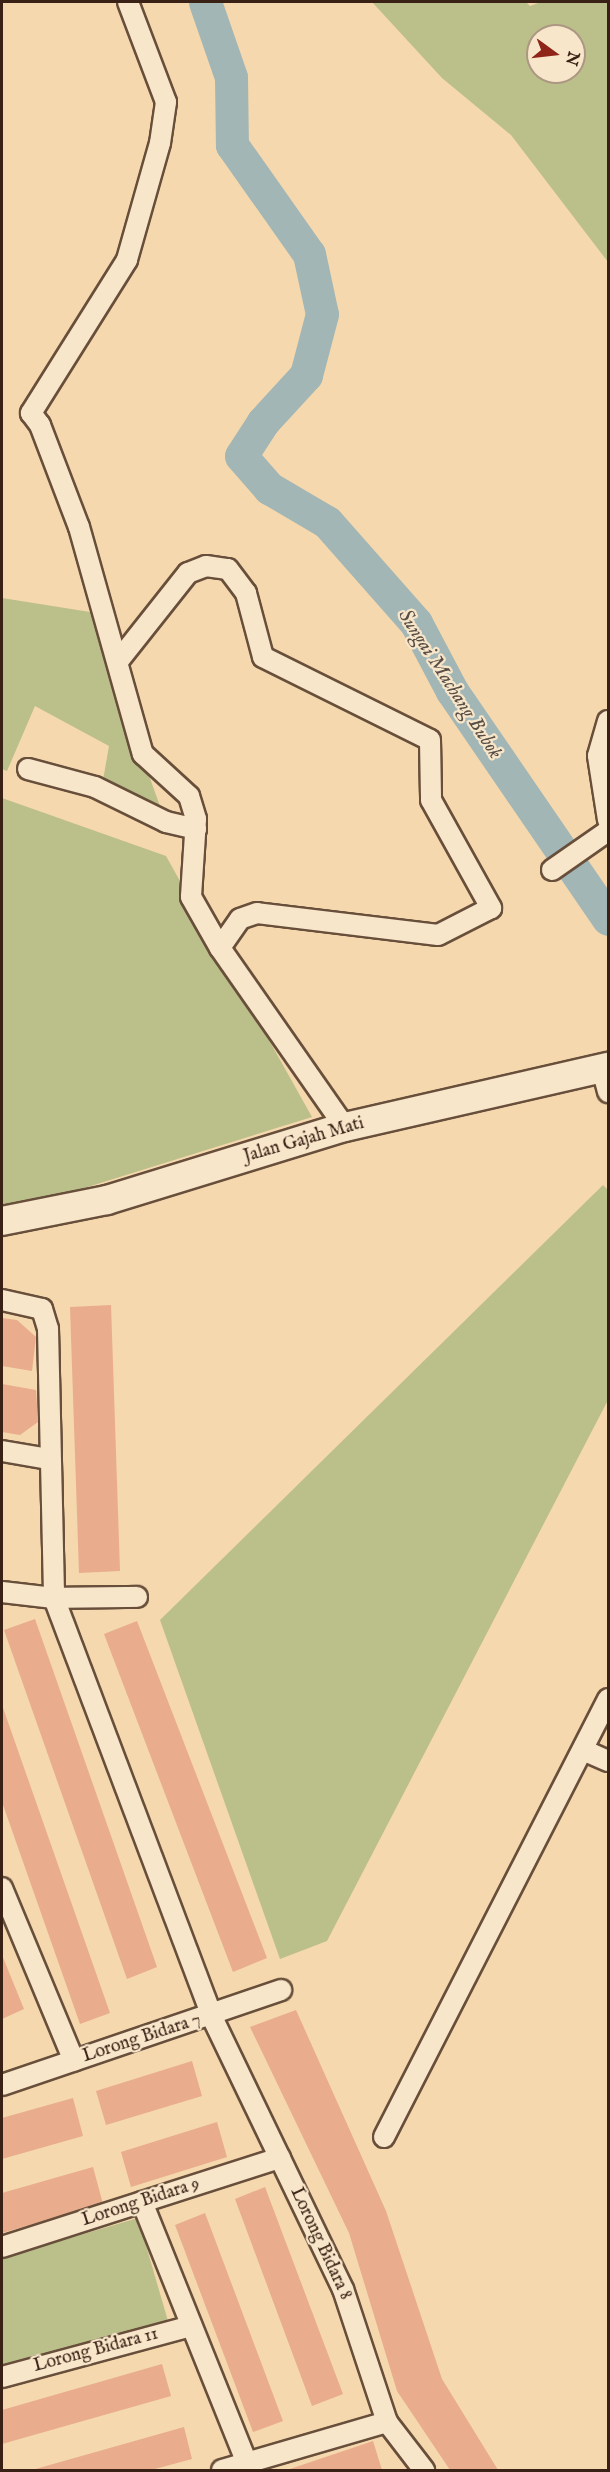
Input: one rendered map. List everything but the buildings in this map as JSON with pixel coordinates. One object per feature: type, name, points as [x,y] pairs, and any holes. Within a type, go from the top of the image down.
[{"type":"main road","name":"Jalan Gajah Mati","points":[[2,1221],[107,1200],[345,1127],[606,1076]]},
{"type":"street","points":[[128,2],[166,102],[160,143],[127,260],[31,413],[40,425],[79,527],[119,660],[143,754],[189,796],[196,828],[191,897],[220,948],[345,1127]]},
{"type":"street","points":[[119,660],[188,573],[206,566],[228,569],[246,593],[262,657],[430,740],[431,800],[491,908],[438,935],[257,913],[240,919],[220,948]]},
{"type":"street","points":[[609,721],[598,756],[609,820]]},
{"type":"street","points":[[28,769],[95,787],[166,822],[196,828]]},
{"type":"street","points":[[552,870],[609,831]]},
{"type":"street","name":"Lorong Bidara 8","points":[[2,1300],[42,1309],[48,1329],[49,1459],[54,1598],[212,2017],[343,2289],[387,2422],[424,2470]]},
{"type":"street","points":[[2,1451],[49,1459]]},
{"type":"street","points":[[2,1592],[54,1598],[137,1597]]},
{"type":"street","points":[[384,2137],[609,1699]]},
{"type":"street","points":[[583,1750],[609,1761]]},
{"type":"street","points":[[2,1888],[74,2061]]},
{"type":"street","name":"Lorong Bidara 7","points":[[2,2085],[212,2017],[281,1990]]},
{"type":"street","name":"Lorong Bidara 9","points":[[2,2247],[280,2158]]},
{"type":"street","points":[[142,2202],[247,2463]]},
{"type":"street","name":"Lorong Bidara 11","points":[[2,2377],[191,2326]]},
{"type":"street","points":[[222,2470],[387,2422]]},
{"type":"green space","points":[[372,2],[526,2],[530,6],[541,2],[608,2],[608,262],[511,135],[442,78]]},
{"type":"green space","points":[[2,598],[90,612],[169,831],[99,803],[109,746],[35,706],[7,771],[2,769]]},
{"type":"green space","points":[[2,798],[166,856],[312,1117],[17,1209],[2,1209]]},
{"type":"green space","points":[[603,1185],[608,1190],[608,1400],[327,1941],[280,1959],[160,1620]]},
{"type":"green space","points":[[138,2218],[168,2321],[2,2369],[2,2258]]},
{"type":"waterway","name":"Sungai Machang Bubok","points":[[205,2],[231,77],[232,145],[309,254],[322,314],[306,375],[263,422],[241,456],[269,488],[327,522],[416,623],[452,691],[608,919]]}]
